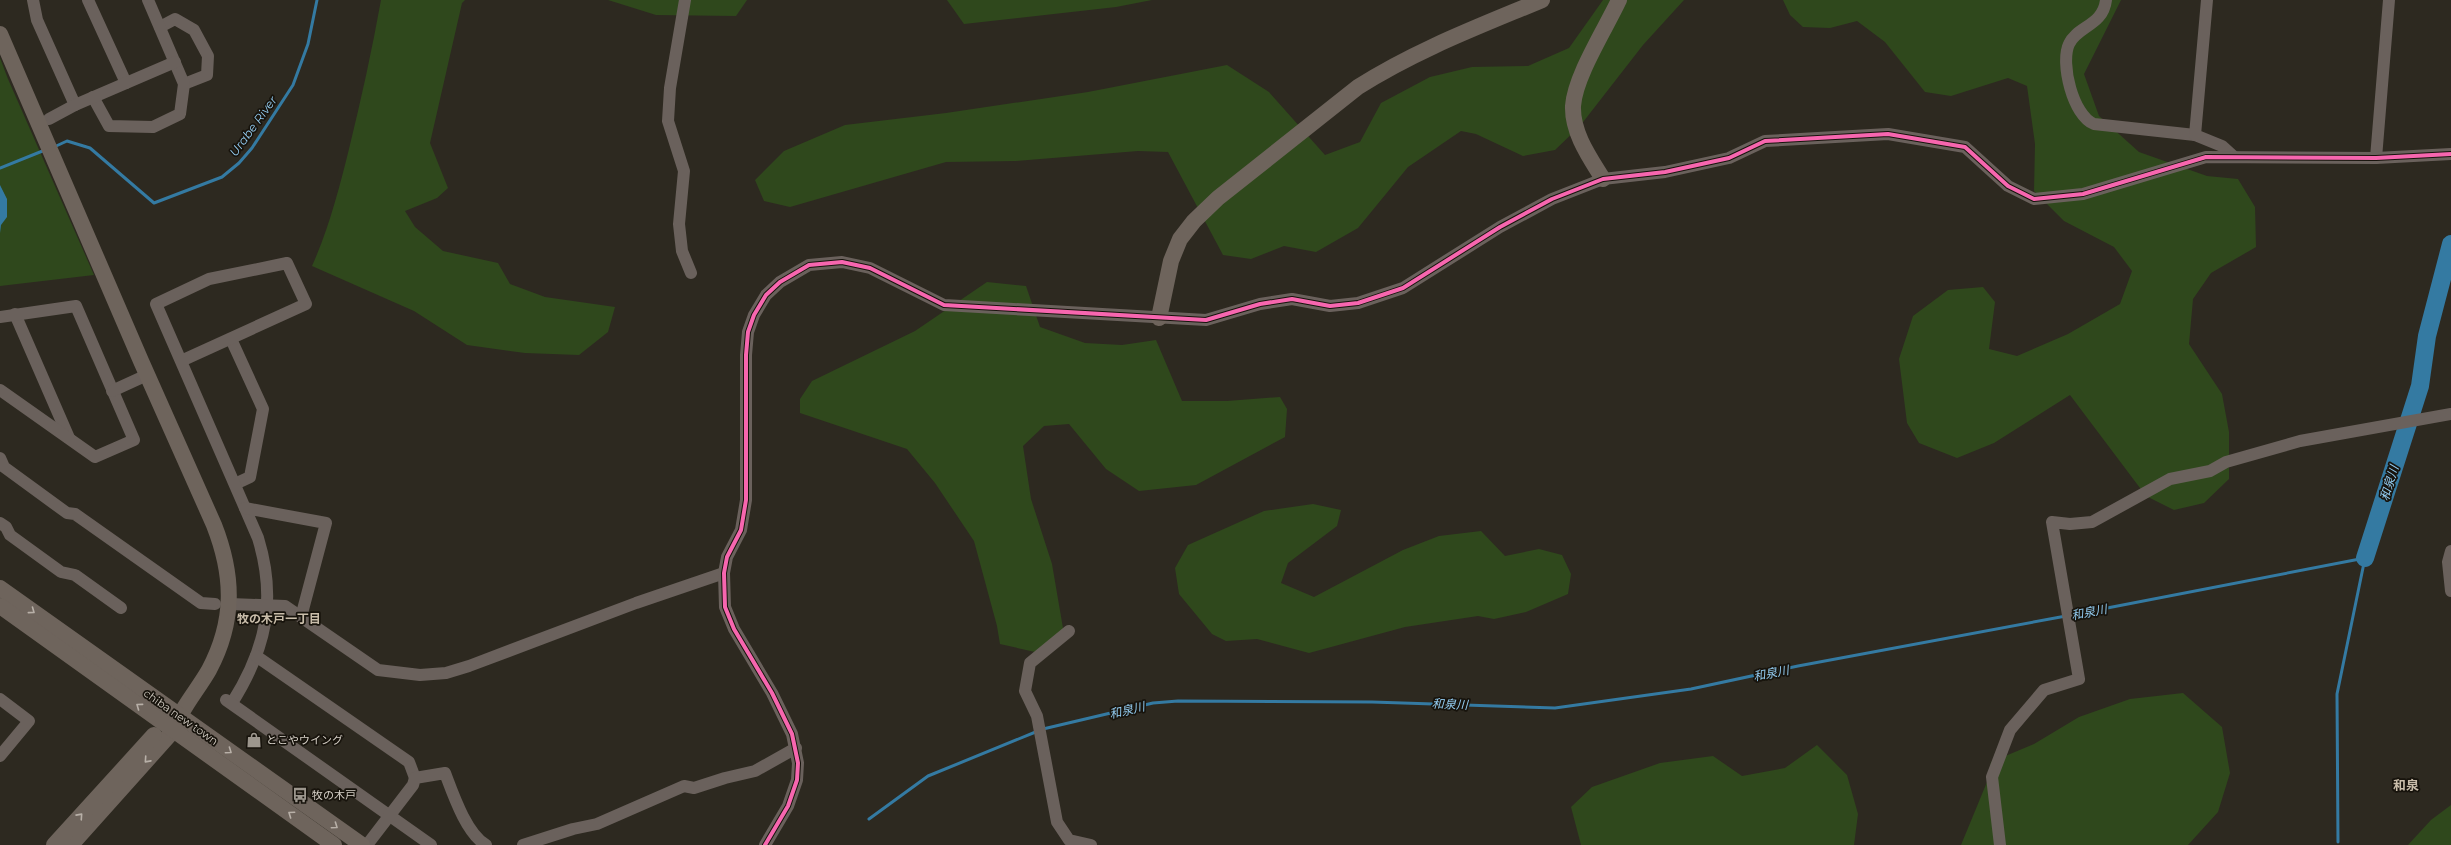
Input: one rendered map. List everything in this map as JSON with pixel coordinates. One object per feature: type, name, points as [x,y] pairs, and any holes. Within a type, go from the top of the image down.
[{"type":"street","points":[[33,0],[37,20],[74,105]]},
{"type":"street","points":[[88,0],[126,83]]},
{"type":"street","points":[[93,97],[109,126],[153,127],[180,114],[184,84],[148,0]]},
{"type":"street","points":[[685,0],[670,88],[668,121],[684,171],[679,231],[682,251],[691,273]]},
{"type":"street","points":[[1159,318],[1171,261],[1180,240],[1194,221],[1218,198],[1358,87],[1381,72],[1438,44],[1542,0]]},
{"type":"street","points":[[1603,179],[1580,137],[1573,107],[1582,74],[1619,0]]},
{"type":"street","points":[[2106,0],[2101,14],[2088,28],[2074,37],[2069,43],[2067,53],[2067,69],[2077,107],[2082,116],[2094,124],[2195,135],[2222,146],[2233,156]]},
{"type":"street","points":[[2195,135],[2207,0]]},
{"type":"street","points":[[2376,158],[2388,0]]},
{"type":"street","points":[[160,27],[175,18],[194,30],[208,56],[207,75],[184,84]]},
{"type":"street","points":[[0,34],[48,148],[224,550],[222,604],[224,631],[215,657],[178,715],[71,845]]},
{"type":"street","points":[[49,119],[74,105],[175,62]]},
{"type":"street","points":[[765,845],[788,806],[797,780],[796,748],[792,734],[775,700],[734,629],[725,607],[724,573],[727,557],[741,530],[746,500],[746,355],[748,332],[754,315],[766,295],[780,282],[809,265],[827,262],[870,268],[944,306],[1206,320],[1260,304],[1292,299],[1330,306],[1358,303],[1403,288],[1506,224],[1552,199],[1603,179],[1665,172],[1729,158],[1765,141],[1888,134],[1965,147],[2008,186],[2034,199],[2083,194],[2206,157],[2376,158],[2451,154]]},
{"type":"street","points":[[181,361],[306,304],[287,263],[209,279],[156,304],[245,508],[265,561],[268,576],[267,606],[262,639],[243,686],[229,701],[431,845]]},
{"type":"street","points":[[0,317],[76,306],[134,440],[95,457],[0,390]]},
{"type":"street","points":[[15,314],[69,439]]},
{"type":"street","points":[[231,339],[263,409],[250,477],[235,484]]},
{"type":"street","points":[[112,391],[147,375]]},
{"type":"street","points":[[2000,845],[1992,777],[2010,730],[2044,690],[2079,679],[2052,522],[2070,524],[2092,522],[2170,479],[2210,472],[2226,462],[2300,441],[2451,414]]},
{"type":"street","points":[[1,466],[67,513],[75,514],[201,603],[285,606],[378,670],[420,676],[446,672],[469,666],[636,603],[724,573]]},
{"type":"street","points":[[245,508],[326,523],[301,617]]},
{"type":"street","points":[[0,523],[6,527],[10,536],[61,572],[75,575],[121,608]]},
{"type":"street","points":[[2451,551],[2448,562],[2451,591]]},
{"type":"street","name":"chiba new town","points":[[0,588],[362,845]]},
{"type":"street","name":"chiba new town","points":[[0,606],[334,845]]},
{"type":"street","points":[[1069,631],[1030,663],[1025,691],[1037,716],[1057,822],[1069,840],[1091,845]]},
{"type":"street","points":[[256,656],[409,762],[414,778],[413,785],[367,845]]},
{"type":"street","points":[[0,699],[29,720],[0,756]]},
{"type":"street","points":[[54,845],[168,727]]},
{"type":"street","points":[[523,845],[573,829],[597,824],[684,786],[694,788],[725,778],[755,771],[796,748]]},
{"type":"street","points":[[414,778],[445,773],[457,804],[480,841],[486,845]]},
{"type":"green space","points":[[381,0],[465,0],[462,3],[430,143],[448,188],[437,198],[405,211],[415,227],[443,251],[498,263],[510,284],[545,297],[615,307],[608,332],[579,355],[525,353],[467,345],[414,311],[312,266],[329,223],[349,149]]},
{"type":"green space","points":[[608,0],[747,0],[736,16],[656,15]]},
{"type":"green space","points":[[947,0],[1152,0],[1116,7],[964,24]]},
{"type":"green space","points":[[1603,0],[1684,0],[1643,45],[1580,126],[1555,150],[1523,156],[1476,134],[1461,131],[1408,167],[1358,228],[1316,252],[1284,246],[1251,259],[1223,255],[1168,152],[1138,151],[1016,161],[946,162],[790,207],[764,201],[755,180],[784,151],[845,125],[946,113],[1088,92],[1227,65],[1269,92],[1325,155],[1360,142],[1381,103],[1430,77],[1472,67],[1528,66],[1569,48]]},
{"type":"green space","points":[[1783,0],[2121,0],[2084,74],[2099,116],[2139,152],[2207,176],[2238,179],[2255,207],[2256,247],[2211,273],[2193,299],[2189,344],[2222,394],[2229,432],[2229,479],[2204,503],[2174,510],[2146,496],[2070,395],[1994,443],[1957,458],[1919,443],[1907,423],[1899,359],[1913,316],[1948,290],[1983,287],[1995,302],[1989,349],[2017,356],[2068,334],[2120,304],[2132,271],[2114,247],[2064,221],[2034,191],[2035,144],[2027,86],[2008,78],[1951,96],[1925,92],[1885,42],[1857,21],[1830,28],[1803,27],[1790,15]]},
{"type":"green space","points":[[0,58],[8,79],[94,275],[0,286]]},
{"type":"green space","points":[[987,282],[1026,286],[1040,327],[1085,343],[1122,345],[1156,340],[1182,401],[1227,401],[1280,397],[1287,409],[1285,437],[1196,485],[1139,491],[1106,469],[1069,424],[1044,426],[1023,446],[1031,499],[1052,564],[1064,634],[1035,652],[1000,644],[997,626],[974,541],[935,483],[907,449],[800,413],[800,399],[812,381],[915,331]]},
{"type":"green space","points":[[1313,504],[1341,510],[1337,526],[1288,563],[1281,583],[1314,597],[1403,550],[1439,536],[1481,531],[1505,556],[1539,549],[1562,555],[1571,574],[1568,594],[1526,612],[1494,619],[1478,616],[1405,627],[1309,653],[1257,639],[1226,641],[1212,634],[1179,594],[1175,568],[1188,545],[1264,511]]},
{"type":"green space","points":[[2183,693],[2222,727],[2230,773],[2218,812],[2188,845],[1961,845],[1987,782],[1991,762],[2034,744],[2079,717],[2130,699]]},
{"type":"green space","points":[[1817,745],[1847,775],[1858,814],[1854,845],[1581,845],[1571,807],[1592,787],[1660,763],[1713,756],[1742,776],[1785,768]]},
{"type":"green space","points":[[2451,805],[2451,845],[2408,845],[2431,820]]},
{"type":"water","points":[[0,185],[7,199],[7,217],[1,225],[0,233]]},
{"type":"waterway","name":"Urabe River","points":[[54,147],[67,141],[90,148],[154,203],[222,177],[239,163],[252,148],[293,85],[308,44],[317,0]]},
{"type":"waterway","name":"Urabe River","points":[[0,168],[45,150]]},
{"type":"waterway","name":"和泉川","points":[[2365,558],[2420,386],[2427,336],[2451,244]]},
{"type":"waterway","name":"和泉川","points":[[2071,615],[2365,558],[2337,694],[2338,842]]},
{"type":"waterway","name":"和泉川","points":[[1043,729],[1153,703],[1178,701],[1372,702],[1555,708],[1691,689],[1798,666],[2066,616]]},
{"type":"waterway","name":"和泉川","points":[[869,819],[928,776],[1038,731]]},
{"type":"cycle path","points":[[765,845],[788,806],[797,780],[798,763],[792,734],[772,693],[734,629],[725,607],[724,573],[727,557],[741,530],[746,500],[746,355],[748,332],[754,315],[766,295],[780,282],[809,265],[842,262],[870,268],[944,305],[1206,320],[1260,304],[1292,299],[1330,306],[1358,303],[1403,288],[1500,227],[1552,199],[1603,179],[1665,172],[1729,158],[1765,141],[1888,134],[1965,147],[2008,186],[2034,199],[2083,194],[2206,157],[2376,158],[2451,154]]},
{"type":"place","name":"とこやウイング","points":[[254,740]]},
{"type":"place","name":"牧の木戸","points":[[300,795]]},
{"type":"district","name":"牧の木戸一丁目","points":[[279,618]]},
{"type":"district","name":"和泉","points":[[2406,785]]}]
